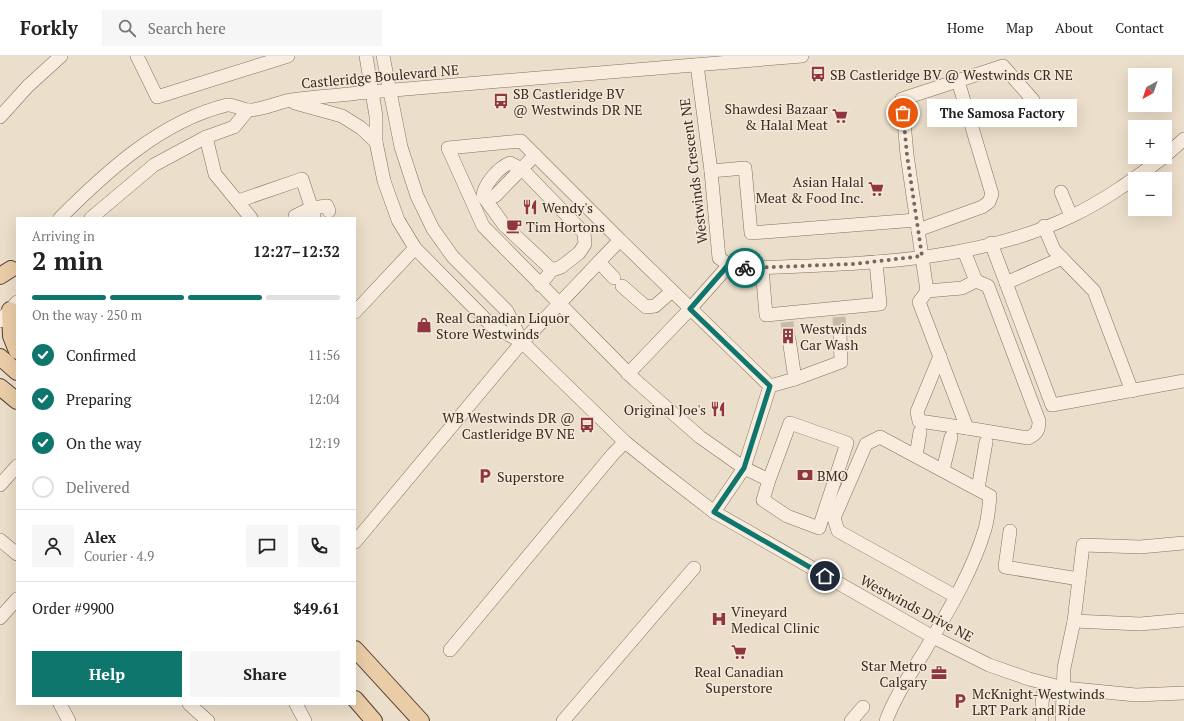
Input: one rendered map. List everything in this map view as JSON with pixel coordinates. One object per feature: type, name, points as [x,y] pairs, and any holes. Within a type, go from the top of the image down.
[{"type":"main road","points":[[9,311],[11,336],[16,348]]},
{"type":"main road","points":[[0,357],[16,371]]},
{"type":"main road","points":[[356,650],[421,721]]},
{"type":"main road","points":[[356,700],[374,721]]},
{"type":"street","points":[[0,117],[28,86],[61,56]]},
{"type":"street","points":[[137,56],[156,97],[288,56]]},
{"type":"street","name":"Westwinds Drive NE","points":[[366,56],[376,116],[376,142],[384,181],[398,220],[415,248],[491,325],[522,342],[625,442],[714,512],[933,637],[989,665],[1045,684],[1064,688],[1136,695],[1184,693]]},
{"type":"street","name":"Westwinds Drive NE","points":[[383,56],[401,147],[417,196],[432,229],[453,257],[508,311],[522,342]]},
{"type":"street","name":"Castleridge Boulevard NE","points":[[61,217],[89,188],[124,159],[151,140],[197,115],[229,105],[248,110],[288,101],[371,92],[802,56]]},
{"type":"street","name":"Westwinds Crescent NE","points":[[697,65],[711,171],[719,258],[729,264]]},
{"type":"street","points":[[967,428],[919,302],[927,291],[907,155],[902,99],[1003,66],[1033,100]]},
{"type":"street","points":[[711,171],[745,168],[751,233],[917,225],[982,207],[988,202],[992,194],[958,81]]},
{"type":"street","points":[[288,101],[342,116],[361,128],[376,142]]},
{"type":"street","points":[[92,217],[154,165],[206,137],[234,127],[248,110]]},
{"type":"street","points":[[206,137],[215,174],[250,217]]},
{"type":"street","points":[[1172,149],[1184,139]]},
{"type":"street","points":[[769,480],[744,468],[700,438],[628,374],[483,226],[448,148],[521,141],[690,309],[770,386]]},
{"type":"street","points":[[495,196],[535,155]]},
{"type":"street","points":[[540,284],[552,270],[561,267],[578,253],[585,244],[584,233],[522,169],[510,163],[505,165],[483,188],[483,196],[504,224],[552,270]]},
{"type":"street","points":[[628,374],[690,309],[729,264],[735,269],[876,262],[964,251],[1071,216],[1122,187],[1153,164]]},
{"type":"street","points":[[238,201],[302,179],[312,211]]},
{"type":"street","points":[[1061,192],[1071,216]]},
{"type":"street","points":[[296,217],[327,206],[329,211]]},
{"type":"street","points":[[1044,226],[1054,250],[1094,291],[1132,391]]},
{"type":"street","points":[[356,541],[522,342],[620,240]]},
{"type":"street","points":[[991,243],[1052,405],[1184,381]]},
{"type":"street","points":[[356,311],[415,248]]},
{"type":"street","points":[[940,356],[917,412],[919,421],[1028,438],[1034,436],[1039,428],[1039,421],[988,286],[976,281],[964,251]]},
{"type":"street","points":[[1006,283],[1062,258]]},
{"type":"street","points":[[599,262],[618,282],[646,307],[655,306],[672,291]]},
{"type":"street","points":[[762,268],[766,315],[786,317],[838,312],[880,304],[876,262]]},
{"type":"street","points":[[0,283],[9,270]]},
{"type":"street","points":[[927,291],[962,288],[976,281]]},
{"type":"street","points":[[770,386],[795,379],[841,362],[840,334]]},
{"type":"street","points":[[789,339],[795,379]]},
{"type":"street","points":[[714,512],[744,468],[770,386]]},
{"type":"street","points":[[790,423],[847,443],[819,528],[787,516],[764,500],[769,480],[790,423]]},
{"type":"street","points":[[916,456],[920,432]]},
{"type":"street","points":[[886,721],[903,685],[933,637],[973,563],[985,528],[990,496],[880,437],[866,444],[834,518],[838,531],[955,596]]},
{"type":"street","points":[[943,470],[951,437]]},
{"type":"street","points":[[450,650],[613,454],[625,442]]},
{"type":"street","points":[[978,489],[986,442]]},
{"type":"street","points":[[0,485],[16,467]]},
{"type":"street","points":[[1010,531],[1005,567],[1080,579]]},
{"type":"street","points":[[0,540],[16,553]]},
{"type":"street","points":[[1062,721],[1064,668],[1074,620],[1083,545],[1140,547],[1184,543]]},
{"type":"street","points":[[563,721],[694,568]]},
{"type":"street","points":[[0,618],[16,600]]},
{"type":"street","points":[[1074,620],[1140,624],[1184,620]]},
{"type":"street","points":[[1042,721],[1042,703],[1045,684]]},
{"type":"street","points":[[61,705],[69,721]]},
{"type":"street","points":[[190,705],[208,721]]},
{"type":"street","points":[[297,705],[306,721]]},
{"type":"street","points":[[851,721],[863,707]]},
{"type":"tunnel","points":[[839,317],[840,334]]},
{"type":"tunnel","points":[[787,322],[789,339]]},
{"type":"way so far","points":[[745,268],[854,264],[922,256],[907,155],[903,113]]},
{"type":"place","name":"SB Castleridge BV @ Westwinds CR NE","points":[[818,74]]},
{"type":"place","name":"SB Castleridge BV @ Westwinds DR NE","points":[[501,101]]},
{"type":"place","name":"The Samosa Factory","points":[[903,113]]},
{"type":"place","name":"Shawdesi Bazaar & Halal Meat","points":[[840,116]]},
{"type":"place","name":"Asian Halal Meat & Food Inc.","points":[[876,189]]},
{"type":"place","name":"Wendy's","points":[[530,207]]},
{"type":"place","name":"Tim Hortons","points":[[514,226]]},
{"type":"place","name":"Real Canadian Liquor Store Westwinds","points":[[424,325]]},
{"type":"place","name":"Westwinds Car Wash","points":[[788,336]]},
{"type":"place","name":"Original Joe's","points":[[718,409]]},
{"type":"place","name":"WB Westwinds DR @ Castleridge BV NE","points":[[587,425]]},
{"type":"place","name":"BMO","points":[[805,475]]},
{"type":"place","name":"Superstore","points":[[485,476]]},
{"type":"place","name":"Vineyard Medical Clinic","points":[[719,619]]},
{"type":"place","name":"Real Canadian Superstore","points":[[739,652]]},
{"type":"place","name":"Star Metro Calgary","points":[[939,673]]},
{"type":"place","name":"McKnight-Westwinds LRT Park and Ride","points":[[960,701]]},
{"type":"route","points":[[745,268],[735,269],[729,264],[690,309],[770,386],[744,468],[714,512],[825,576]]}]
